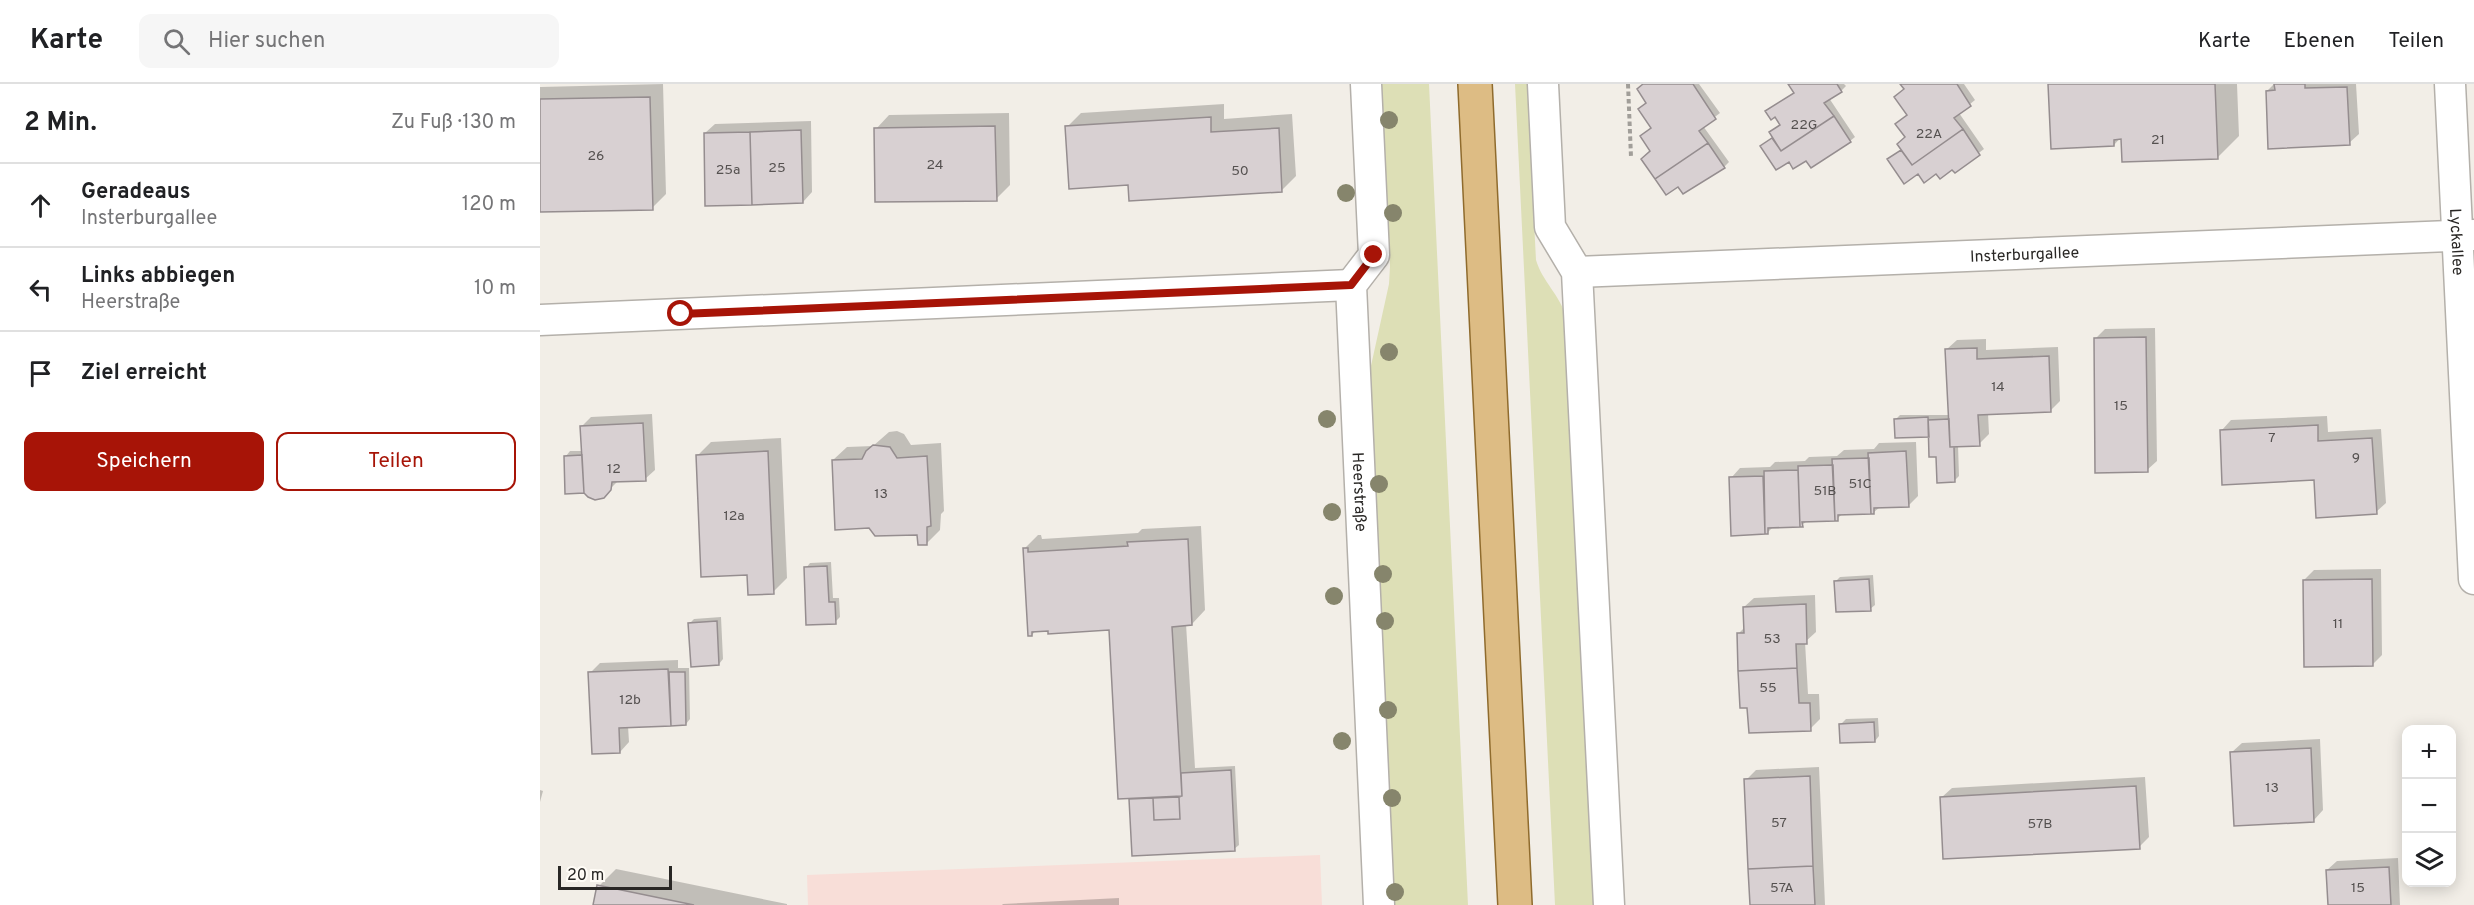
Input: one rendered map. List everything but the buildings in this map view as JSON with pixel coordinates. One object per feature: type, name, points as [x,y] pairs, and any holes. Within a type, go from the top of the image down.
[{"type":"main road","points":[[1475,84],[1515,905]]},
{"type":"street","points":[[540,320],[1351,285],[1374,255],[1366,84]]},
{"type":"street","points":[[1543,84],[1550,227],[1577,272],[1609,905]]},
{"type":"street","name":"Lyckallee","points":[[2450,84],[2465,236],[2474,579]]},
{"type":"street","name":"Insterburgallee","points":[[1577,272],[2465,236]]},
{"type":"street","name":"Heerstraße","points":[[1351,285],[1379,905]]},
{"type":"path","points":[[1629,84],[1632,157]]},
{"type":"shaded area","points":[[1320,855],[1322,905],[808,905],[807,875]]},
{"type":"green space","points":[[1381,84],[1429,84],[1468,905],[1390,905],[1367,384],[1389,284],[1390,266]]},
{"type":"green space","points":[[1515,84],[1527,84],[1536,260],[1566,317],[1595,905],[1555,905]]},
{"type":"route","points":[[681,314],[1351,285],[1374,255]]}]
